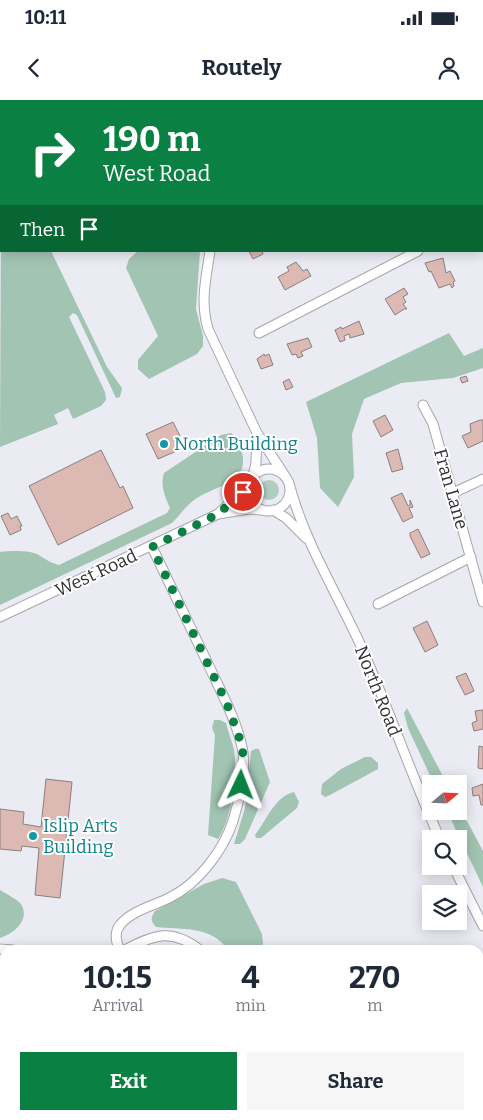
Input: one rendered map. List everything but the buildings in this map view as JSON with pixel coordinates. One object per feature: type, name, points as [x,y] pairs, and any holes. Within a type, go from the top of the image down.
[{"type":"street","points":[[210,252],[204,280],[204,313],[214,344],[257,433],[290,486],[287,500],[283,506],[273,510],[263,510],[252,501],[249,486],[256,463],[257,433]]},
{"type":"street","points":[[259,333],[404,254]]},
{"type":"street","name":"Fran Lane","points":[[423,406],[433,424],[451,494],[483,602]]},
{"type":"street","points":[[253,476],[268,468],[279,471],[285,476]]},
{"type":"street","points":[[451,494],[483,479]]},
{"type":"street","name":"West Road","points":[[0,617],[152,547],[218,514],[249,486]]},
{"type":"street","name":"North Road","points":[[290,486],[298,514],[361,647],[418,792],[436,830]]},
{"type":"street","name":"West Road","points":[[218,514],[249,509],[263,510]]},
{"type":"street","name":"North Road","points":[[273,510],[292,524],[312,546]]},
{"type":"street","points":[[118,945],[116,938],[117,928],[121,923],[136,913],[172,897],[189,885],[217,854],[233,822],[241,785],[243,748],[227,704],[152,547]]},
{"type":"street","points":[[378,604],[470,556]]},
{"type":"street","points":[[458,875],[483,926]]},
{"type":"street","points":[[135,945],[162,935],[187,940],[194,945]]},
{"type":"green space","points":[[1,252],[51,252],[107,367],[122,388],[120,397],[116,398],[77,315],[73,313],[69,317],[105,392],[106,400],[101,406],[73,419],[68,408],[54,415],[58,424],[0,447]]},
{"type":"green space","points":[[137,252],[200,252],[196,309],[203,336],[203,346],[197,354],[149,379],[138,369],[138,360],[158,336],[126,268],[129,259]]},
{"type":"green space","points":[[449,333],[464,356],[483,348],[483,368],[453,378],[401,383],[364,399],[352,434],[354,477],[338,507],[320,488],[317,438],[306,402]]},
{"type":"green space","points":[[231,433],[240,444],[243,463],[235,478],[194,500],[172,523],[0,605],[0,552],[18,551],[33,553],[59,565],[167,513],[170,508],[163,487],[164,473],[221,435]]},
{"type":"green space","points":[[265,480],[273,480],[279,486],[279,494],[273,500],[265,500],[259,494],[259,486]]},
{"type":"green space","points":[[407,708],[442,775],[430,775],[408,728],[404,713]]},
{"type":"green space","points":[[214,720],[226,723],[235,760],[233,796],[227,820],[218,839],[208,835],[215,735],[212,728]]},
{"type":"green space","points":[[259,749],[270,782],[245,839],[240,844],[234,844],[245,808],[251,751]]},
{"type":"green space","points":[[365,757],[371,757],[378,763],[378,769],[330,795],[325,797],[321,794],[322,784],[341,769]]},
{"type":"green space","points":[[294,792],[299,802],[297,808],[261,838],[256,838],[255,835],[276,804],[287,794]]},
{"type":"green space","points":[[451,820],[466,820],[483,851],[483,887],[467,853],[467,830],[456,830]]},
{"type":"green space","points":[[222,878],[236,882],[262,934],[262,945],[224,945],[213,936],[195,930],[156,927],[154,925],[152,919],[155,911],[204,884]]},
{"type":"green space","points":[[0,890],[21,904],[24,916],[15,930],[0,938]]},
{"type":"place","name":"North Building","points":[[164,444]]},
{"type":"place","name":"Islip Arts Building","points":[[33,836]]},
{"type":"route","points":[[241,785],[243,748],[227,704],[152,547],[218,514],[243,492]]}]
